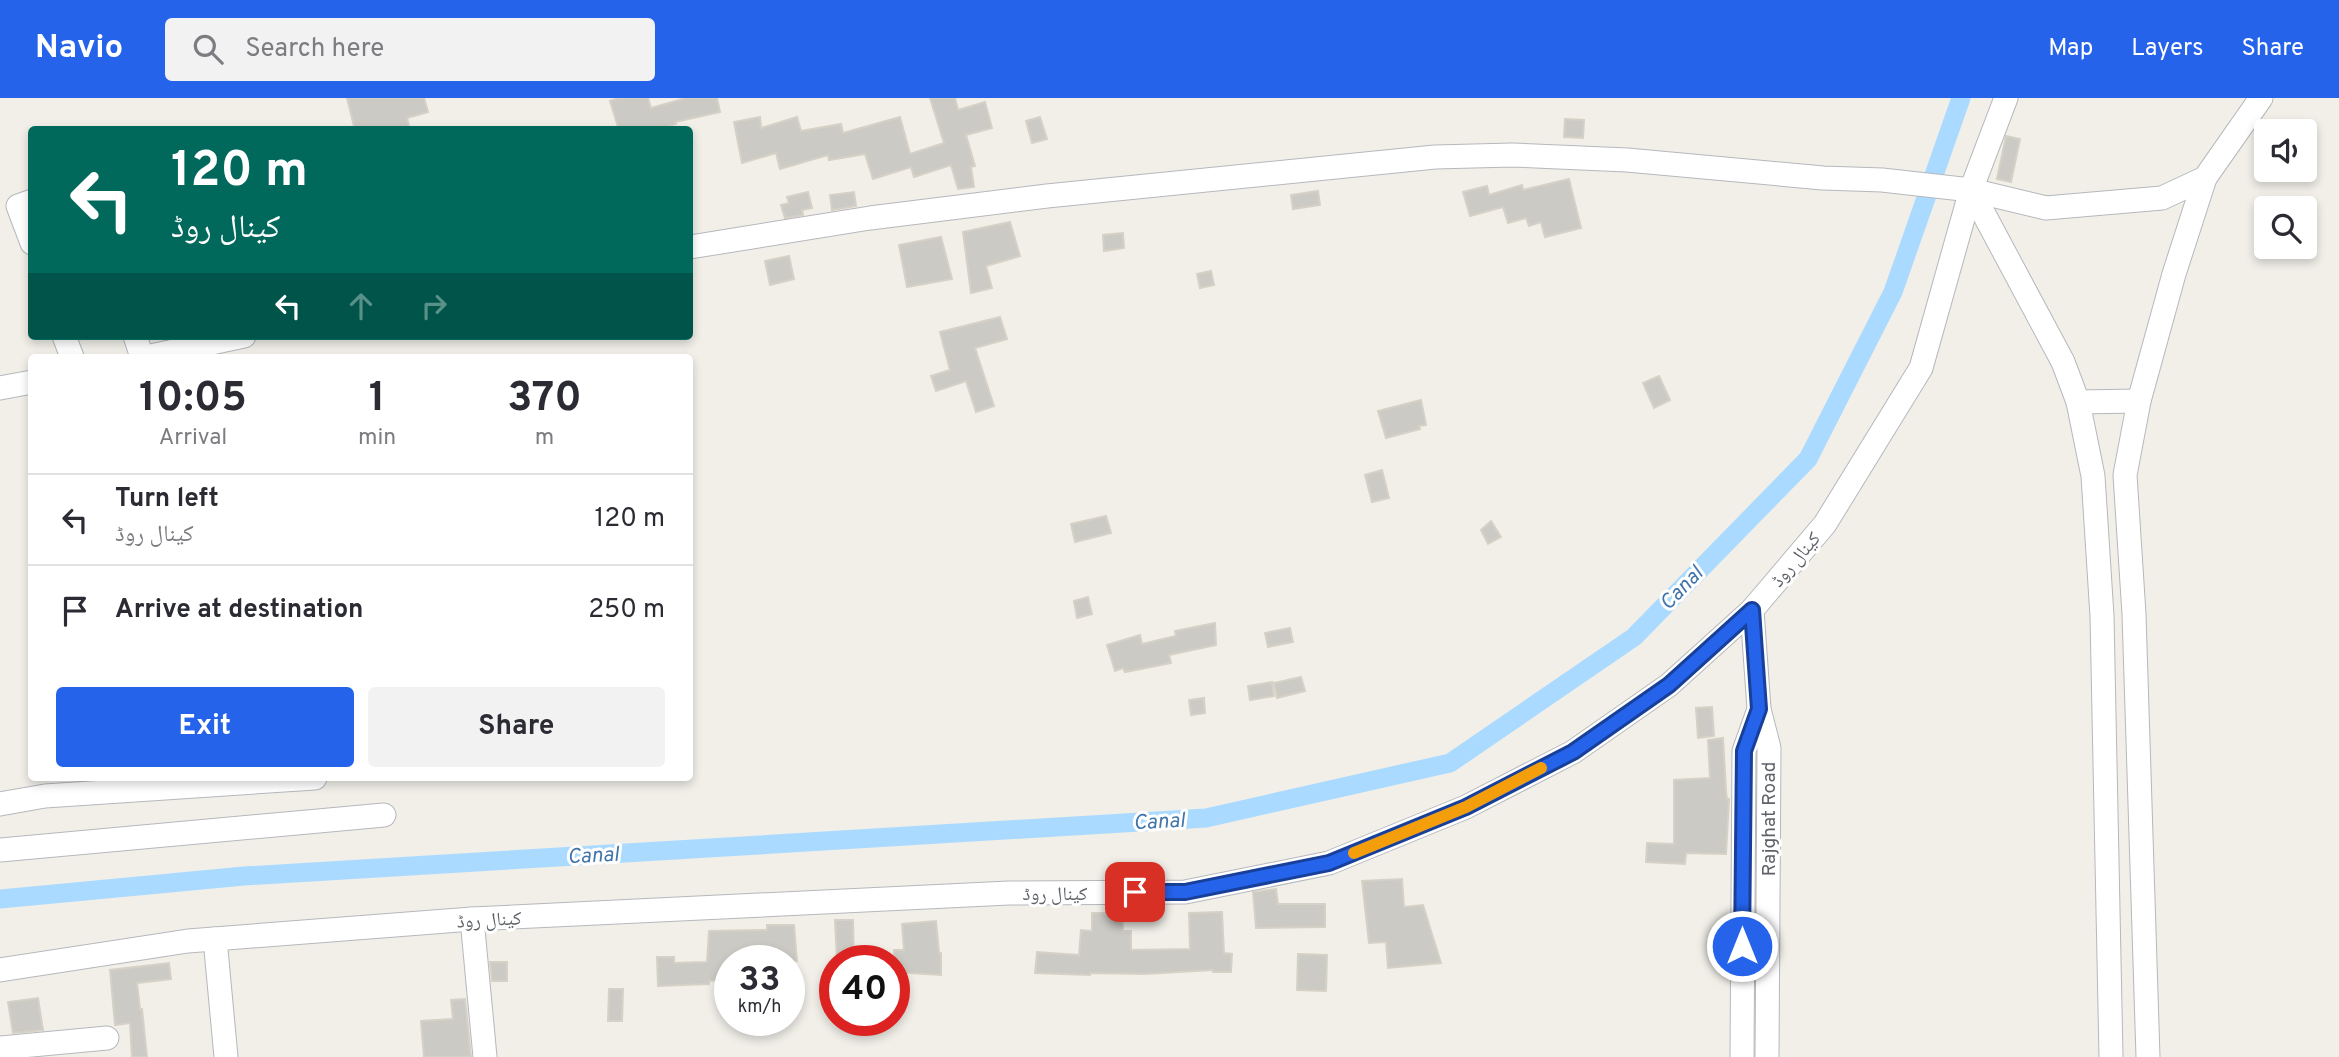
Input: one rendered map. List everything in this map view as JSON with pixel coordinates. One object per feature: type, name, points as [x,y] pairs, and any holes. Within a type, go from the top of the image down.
[{"type":"street","name":"کینال روڈ","points":[[0,970],[188,941],[472,919],[1009,893],[1185,892],[1329,863],[1466,807],[1573,752],[1669,685],[1752,610],[1825,524],[1921,368],[1961,188],[2006,98]]},
{"type":"street","points":[[2148,1057],[2134,614],[2125,475],[2138,401],[2205,178],[2261,98]]},
{"type":"street","points":[[693,247],[870,218],[1046,196],[1435,157],[1512,155],[1627,159],[1823,178],[1882,180],[1961,188],[2046,208],[2162,198],[2205,178]]},
{"type":"street","points":[[1961,188],[2063,362],[2078,402],[2093,476],[2102,616],[2111,1057]]},
{"type":"street","points":[[28,202],[18,206],[28,232]]},
{"type":"street","points":[[158,354],[225,340]]},
{"type":"street","points":[[0,388],[28,383]]},
{"type":"street","points":[[2078,402],[2138,401]]},
{"type":"street","points":[[2093,476],[2125,475]]},
{"type":"street","name":"Rajghat Road","points":[[1752,610],[1759,709],[1769,748],[1767,1057]]},
{"type":"street","points":[[2102,616],[2107,627],[2119,631],[2130,625],[2134,614]]},
{"type":"street","name":"Rajghat Road","points":[[1742,1057],[1744,751],[1759,709]]},
{"type":"street","points":[[0,804],[45,796],[270,781]]},
{"type":"street","points":[[0,850],[384,815]]},
{"type":"street","points":[[472,919],[485,1057]]},
{"type":"street","points":[[215,939],[226,1057]]},
{"type":"street","points":[[0,1048],[34,1051],[107,1038]]},
{"type":"building","points":[[347,98],[424,98],[428,112],[407,118],[409,126],[354,126]]},
{"type":"building","points":[[619,98],[648,98],[651,108],[686,98],[717,98],[720,112],[675,122],[676,124],[669,126],[618,126],[610,101]]},
{"type":"building","points":[[930,98],[955,98],[958,110],[985,102],[992,128],[966,135],[975,166],[971,167],[974,187],[958,189],[951,165],[914,177],[911,167],[873,179],[865,154],[829,160],[828,155],[780,169],[776,153],[742,163],[734,122],[760,117],[761,128],[797,117],[801,131],[841,124],[843,133],[900,117],[910,154],[944,143]]},
{"type":"building","points":[[1040,117],[1047,139],[1032,143],[1026,121]]},
{"type":"building","points":[[1565,119],[1584,120],[1583,138],[1564,137]]},
{"type":"building","points":[[2006,136],[2020,139],[2011,182],[1997,179]]},
{"type":"building","points":[[1569,179],[1581,228],[1545,237],[1541,222],[1529,226],[1526,218],[1508,223],[1503,207],[1470,216],[1463,192],[1487,186],[1489,195],[1522,185],[1523,190]]},
{"type":"building","points":[[1318,191],[1320,205],[1293,209],[1291,195]]},
{"type":"building","points":[[808,192],[812,208],[802,210],[803,215],[785,218],[781,205],[789,203],[787,197]]},
{"type":"building","points":[[854,192],[856,206],[832,210],[830,195]]},
{"type":"building","points":[[1010,222],[1020,256],[986,266],[992,288],[971,293],[963,232]]},
{"type":"building","points":[[1123,233],[1124,248],[1104,251],[1103,235]]},
{"type":"building","points":[[941,237],[952,279],[907,287],[899,245]]},
{"type":"building","points":[[789,256],[794,279],[770,285],[765,261]]},
{"type":"building","points":[[1211,271],[1214,285],[1200,288],[1197,274]]},
{"type":"building","points":[[1000,317],[1007,339],[975,348],[994,406],[976,412],[966,381],[936,391],[931,376],[950,370],[940,332]]},
{"type":"building","points":[[1659,376],[1670,400],[1654,408],[1643,383]]},
{"type":"building","points":[[1421,400],[1426,425],[1386,438],[1378,411]]},
{"type":"building","points":[[1382,470],[1389,498],[1372,502],[1365,475]]},
{"type":"building","points":[[1106,516],[1111,533],[1075,542],[1071,524]]},
{"type":"building","points":[[1491,521],[1501,537],[1488,544],[1481,530]]},
{"type":"building","points":[[1088,597],[1092,614],[1077,618],[1074,601]]},
{"type":"building","points":[[1215,623],[1216,645],[1169,655],[1171,663],[1125,672],[1123,668],[1115,671],[1107,645],[1140,635],[1142,644],[1176,636],[1175,631]]},
{"type":"building","points":[[1290,628],[1293,642],[1268,647],[1265,633]]},
{"type":"building","points":[[1301,677],[1305,691],[1277,698],[1274,683]]},
{"type":"building","points":[[1272,682],[1274,696],[1250,700],[1248,686]]},
{"type":"building","points":[[1204,698],[1205,713],[1191,715],[1189,700]]},
{"type":"building","points":[[1712,707],[1714,736],[1698,738],[1696,708]]},
{"type":"building","points":[[1723,738],[1726,791],[1729,799],[1726,854],[1686,853],[1685,864],[1646,862],[1647,843],[1674,844],[1674,780],[1710,778],[1708,740]]},
{"type":"building","points":[[1402,879],[1404,907],[1423,905],[1441,963],[1388,968],[1386,942],[1369,943],[1362,881]]},
{"type":"building","points":[[1276,889],[1278,904],[1325,904],[1325,927],[1256,928],[1253,892]]},
{"type":"building","points":[[1222,912],[1224,953],[1232,954],[1231,972],[1213,970],[1090,975],[1035,973],[1037,952],[1079,955],[1081,930],[1092,931],[1092,913],[1122,913],[1123,931],[1131,931],[1131,950],[1190,949],[1189,913]]},
{"type":"building","points":[[835,920],[853,920],[854,945],[836,945]]},
{"type":"building","points":[[936,921],[941,975],[910,973],[910,945],[904,945],[902,924]]},
{"type":"building","points":[[767,925],[794,925],[796,945],[714,945],[714,981],[709,981],[709,984],[658,986],[657,957],[674,957],[674,963],[707,962],[709,931],[767,930]]},
{"type":"building","points":[[1298,954],[1327,955],[1326,991],[1297,990]]},
{"type":"building","points":[[490,962],[507,962],[507,981],[492,981]]},
{"type":"building","points":[[169,963],[171,979],[137,983],[147,1057],[132,1057],[130,1023],[115,1025],[110,970]]},
{"type":"building","points":[[609,989],[623,989],[622,1021],[608,1021]]},
{"type":"building","points":[[38,998],[43,1030],[13,1033],[8,1002]]},
{"type":"building","points":[[465,999],[471,1057],[424,1057],[421,1021],[453,1019],[451,1000]]},
{"type":"waterway","name":"Canal","points":[[0,899],[244,876],[1206,818],[1450,763],[1634,637],[1808,459],[1893,292],[1961,98]]},
{"type":"slow traffic","points":[[1354,853],[1466,807],[1541,768]]},
{"type":"route","points":[[1135,892],[1185,892],[1329,863],[1466,807],[1573,752],[1669,685],[1752,610],[1759,709],[1744,751],[1742,946]]}]
